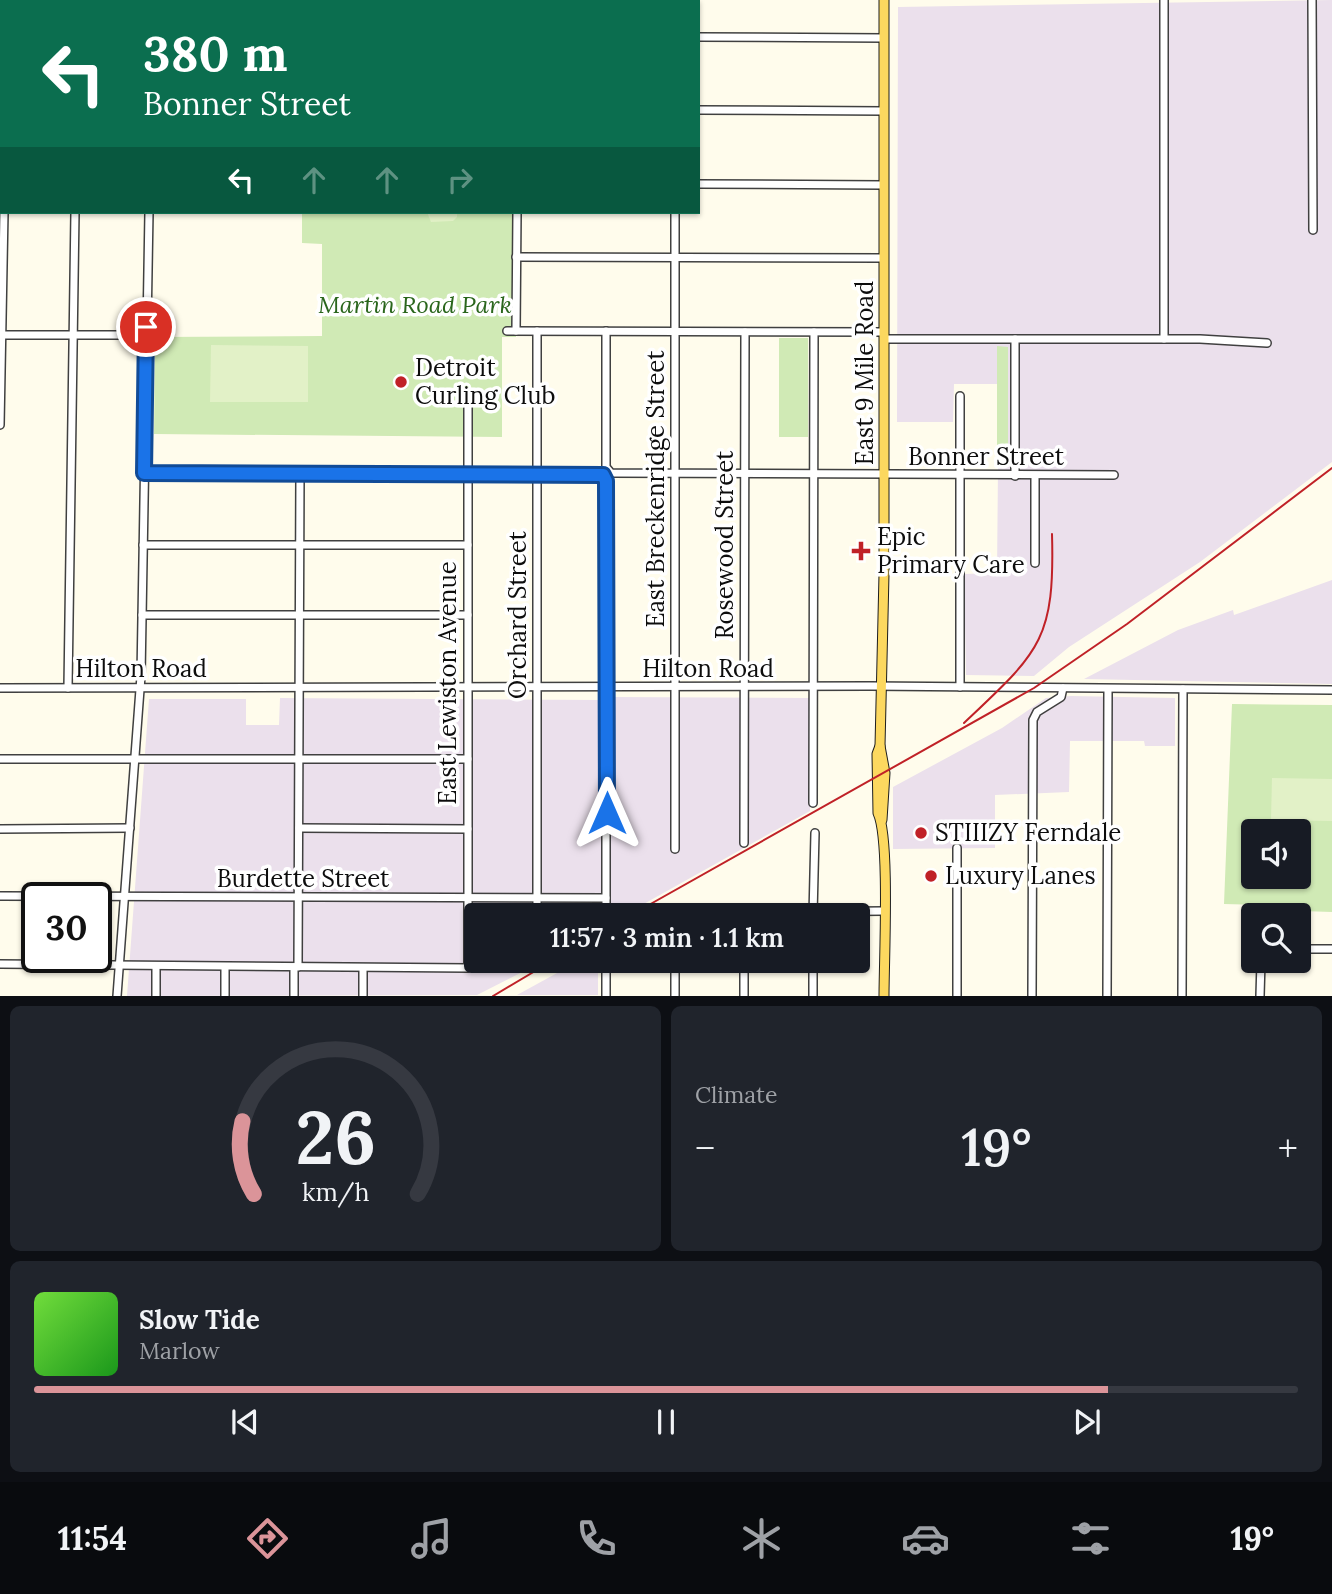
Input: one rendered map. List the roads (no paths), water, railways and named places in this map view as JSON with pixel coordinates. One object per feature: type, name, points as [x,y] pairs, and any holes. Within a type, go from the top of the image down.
[{"type":"main road","name":"East 9 Mile Road","points":[[884,0],[884,475],[882,686],[880,747],[877,754],[878,813],[882,820],[884,996]]},
{"type":"street","points":[[1164,0],[1164,339]]},
{"type":"street","points":[[1312,0],[1313,230]]},
{"type":"street","points":[[700,37],[884,38]]},
{"type":"street","points":[[700,110],[884,111]]},
{"type":"street","points":[[700,184],[883,185]]},
{"type":"street","points":[[0,425],[4,214]]},
{"type":"street","points":[[68,688],[75,214]]},
{"type":"street","points":[[117,996],[140,688],[149,214]]},
{"type":"street","points":[[516,331],[517,214]]},
{"type":"street","name":"East Breckenridge Street","points":[[675,214],[675,849]]},
{"type":"street","points":[[516,257],[884,258]]},
{"type":"street","points":[[507,331],[814,332],[884,336],[1164,339],[1267,343]]},
{"type":"street","name":"Orchard Street","points":[[537,331],[537,903]]},
{"type":"street","name":"Bonner Street","points":[[606,331],[607,469],[611,473],[1114,475]]},
{"type":"street","name":"Rosewood Street","points":[[744,843],[745,332]]},
{"type":"street","points":[[813,803],[814,332]]},
{"type":"street","points":[[1,335],[146,335]]},
{"type":"street","points":[[1015,339],[1015,476]]},
{"type":"street","points":[[960,396],[960,687]]},
{"type":"street","name":"East Lewiston Avenue","points":[[363,968],[468,968],[468,398]]},
{"type":"street","points":[[144,473],[598,474],[606,481],[606,903]]},
{"type":"street","points":[[294,996],[299,898],[300,473]]},
{"type":"street","points":[[1035,476],[1035,563]]},
{"type":"street","points":[[143,544],[468,545]]},
{"type":"street","points":[[142,615],[468,615]]},
{"type":"street","name":"Hilton Road","points":[[0,688],[882,686],[1332,690]]},
{"type":"street","points":[[1032,996],[1033,717],[1061,697],[1063,688]]},
{"type":"street","points":[[1107,996],[1108,689]]},
{"type":"street","points":[[1182,996],[1183,689]]},
{"type":"street","points":[[0,759],[468,760]]},
{"type":"street","points":[[0,829],[130,828]]},
{"type":"street","points":[[299,828],[468,829]]},
{"type":"street","points":[[813,903],[815,833]]},
{"type":"street","points":[[957,848],[957,996]]},
{"type":"street","name":"Burdette Street","points":[[0,896],[606,898]]},
{"type":"street","points":[[870,911],[883,911]]},
{"type":"street","points":[[1311,949],[1332,949]]},
{"type":"street","points":[[0,964],[363,968],[363,996]]},
{"type":"street","points":[[156,967],[156,996]]},
{"type":"street","points":[[225,967],[225,996]]},
{"type":"street","points":[[606,973],[606,996]]},
{"type":"street","points":[[675,973],[675,996]]},
{"type":"street","points":[[744,973],[744,996]]},
{"type":"street","points":[[813,973],[813,996]]},
{"type":"street","points":[[1260,996],[1261,973]]},
{"type":"railway","points":[[652,903],[1034,688],[1127,624],[1332,468]]},
{"type":"railway","points":[[964,723],[1010,679],[1037,642],[1050,599],[1052,534]]},
{"type":"railway","points":[[493,996],[532,973]]},
{"type":"place","name":"Detroit Curling Club","points":[[401,382]]},
{"type":"place","name":"Epic Primary Care","points":[[861,551]]},
{"type":"place","name":"STIIIZY Ferndale","points":[[921,833]]},
{"type":"place","name":"Luxury Lanes","points":[[931,876]]},
{"type":"park label","name":"Martin Road Park","points":[[415,305]]}]
